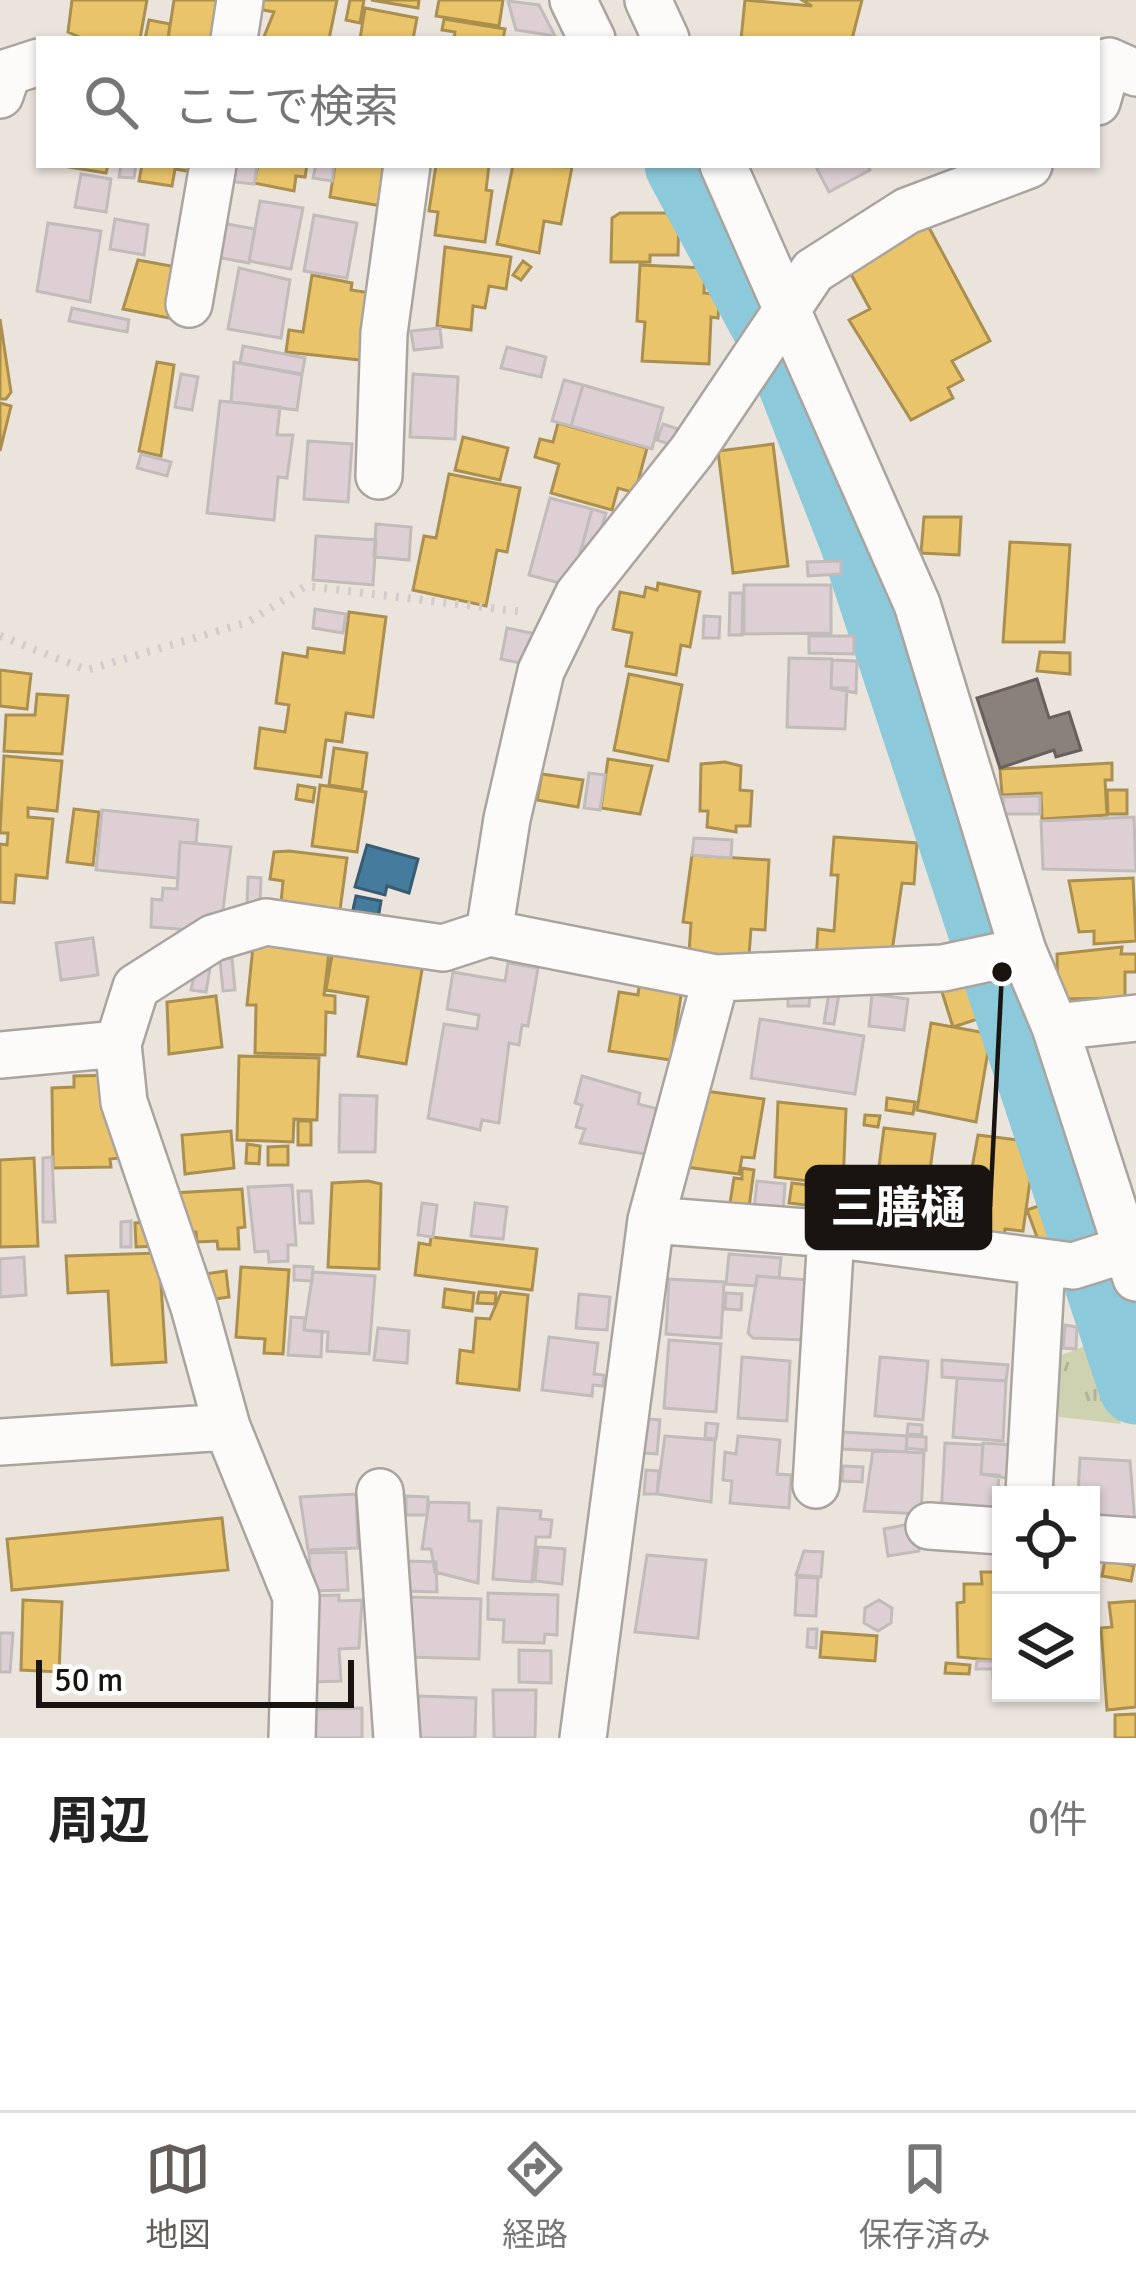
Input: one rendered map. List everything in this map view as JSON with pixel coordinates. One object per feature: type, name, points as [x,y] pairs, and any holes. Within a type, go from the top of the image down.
[{"type":"street","points":[[234,36],[239,0]]},
{"type":"street","points":[[573,0],[591,36]]},
{"type":"street","points":[[648,0],[665,36]]},
{"type":"street","points":[[1100,92],[1109,61],[1136,73]]},
{"type":"street","points":[[0,95],[8,72],[36,63]]},
{"type":"street","points":[[189,304],[212,168]]},
{"type":"street","points":[[379,476],[384,333],[407,168]]},
{"type":"street","points":[[724,168],[778,322],[917,604],[1005,956],[1055,1027],[1099,1262],[1031,1486]]},
{"type":"street","points":[[490,933],[508,818],[542,671],[602,563],[692,451],[813,271],[907,211],[1021,168]]},
{"type":"street","points":[[292,1738],[296,1597],[227,1427],[194,1307],[124,1102],[118,1044],[136,987],[213,938],[266,922],[443,948],[490,933],[716,979],[1005,956]]},
{"type":"street","points":[[584,1738],[651,1220],[716,979]]},
{"type":"street","points":[[1055,1027],[1136,1018]]},
{"type":"street","points":[[0,1055],[118,1044]]},
{"type":"street","points":[[651,1220],[1099,1262]]},
{"type":"street","points":[[816,1485],[831,1234]]},
{"type":"street","points":[[0,1442],[227,1427]]},
{"type":"street","points":[[380,1492],[397,1738]]},
{"type":"street","points":[[929,1526],[992,1531]]},
{"type":"street","points":[[1100,1539],[1136,1541]]},
{"type":"path","points":[[0,636],[87,670],[248,622],[306,586],[568,618]]},
{"type":"green space","points":[[1093,1343],[1121,1424],[1059,1417],[1059,1356]]},
{"type":"building: 住宅","points":[[72,0],[147,0],[141,36],[68,32]]},
{"type":"building: 住宅","points":[[174,0],[225,0],[219,36],[168,36]]},
{"type":"building: 住宅","points":[[260,0],[337,0],[330,36],[264,36],[274,12],[258,9]]},
{"type":"building: 住宅","points":[[350,0],[364,0],[360,23],[346,20]]},
{"type":"building: 住宅","points":[[371,0],[419,0],[418,8]]},
{"type":"building: 住宅","points":[[439,0],[503,0],[499,26],[436,16]]},
{"type":"building: 住宅","points":[[745,0],[812,6],[802,0],[862,0],[853,36],[741,36]]},
{"type":"building: 住宅","points":[[365,8],[417,18],[414,36],[360,36]]},
{"type":"building: 住宅","points":[[444,19],[505,29],[504,36],[454,36],[455,32],[442,30]]},
{"type":"building: 住宅","points":[[149,20],[170,24],[168,36],[146,36]]},
{"type":"building: 住宅","points":[[141,168],[200,168],[199,173],[175,169],[172,186],[139,181]]},
{"type":"building: 住宅","points":[[257,168],[306,168],[305,177],[296,176],[294,191],[254,183]]},
{"type":"building: 住宅","points":[[335,168],[394,168],[387,207],[330,197]]},
{"type":"building: 住宅","points":[[436,168],[489,168],[486,190],[492,191],[485,242],[435,235],[438,212],[429,211]]},
{"type":"building: 住宅","points":[[512,168],[572,168],[561,224],[544,221],[539,253],[497,244]]},
{"type":"building: 住宅","points":[[620,213],[679,213],[678,255],[650,255],[650,262],[611,262],[612,218]]},
{"type":"building: 住宅","points":[[926,222],[990,341],[952,361],[963,380],[948,388],[953,398],[911,420],[849,320],[870,309],[846,265]]},
{"type":"building: 住宅","points":[[445,247],[511,257],[506,289],[489,286],[485,308],[473,306],[471,330],[437,326]]},
{"type":"building: 住宅","points":[[138,260],[176,267],[174,319],[123,309]]},
{"type":"building: 住宅","points":[[523,261],[531,267],[521,280],[513,275]]},
{"type":"building: 住宅","points":[[640,265],[705,268],[704,293],[720,295],[718,318],[711,317],[709,364],[642,361],[645,322],[637,321]]},
{"type":"building: 住宅","points":[[312,275],[352,283],[351,290],[371,293],[360,360],[286,352],[289,330],[303,332]]},
{"type":"building: 住宅","points":[[0,319],[11,392],[6,399],[0,399]]},
{"type":"building: 住宅","points":[[157,362],[174,365],[161,456],[139,451]]},
{"type":"building: 住宅","points":[[0,403],[11,406],[0,451]]},
{"type":"building: 住宅","points":[[558,423],[647,448],[635,493],[618,488],[612,510],[551,493],[559,464],[535,457],[540,439],[553,442]]},
{"type":"building: 住宅","points":[[463,437],[508,448],[500,480],[455,470]]},
{"type":"building: 住宅","points":[[773,444],[788,566],[733,573],[718,451]]},
{"type":"building: 住宅","points":[[449,474],[520,488],[507,552],[497,550],[486,606],[413,590],[424,536],[436,538]]},
{"type":"building: 住宅","points":[[924,517],[961,517],[959,555],[921,553]]},
{"type":"building: 住宅","points":[[1010,542],[1070,545],[1064,642],[1003,642]]},
{"type":"building: 住宅","points":[[658,583],[700,592],[690,647],[681,645],[676,675],[626,666],[632,633],[613,629],[620,592],[644,597],[646,587],[657,590]]},
{"type":"building: 住宅","points":[[349,612],[386,617],[373,717],[346,713],[342,742],[326,740],[321,777],[255,768],[260,728],[285,732],[289,705],[276,703],[283,653],[307,657],[308,648],[344,653]]},
{"type":"building: 住宅","points":[[1040,652],[1070,653],[1070,674],[1037,671]]},
{"type":"building: 住宅","points":[[0,670],[31,674],[27,709],[0,706]]},
{"type":"building: 住宅","points":[[629,674],[682,685],[668,761],[614,750]]},
{"type":"building: 住宅","points":[[37,694],[68,696],[62,754],[4,751],[6,715],[35,715]]},
{"type":"building: 住宅","points":[[334,748],[367,753],[362,790],[329,785]]},
{"type":"building: 住宅","points":[[4,756],[62,761],[57,811],[28,808],[28,817],[53,819],[47,878],[16,875],[14,903],[0,902],[0,844],[7,845],[8,833],[0,833]]},
{"type":"building: 住宅","points":[[608,759],[652,766],[640,814],[601,808]]},
{"type":"building: 住宅","points":[[1112,763],[1112,780],[1105,780],[1107,815],[1042,819],[1041,793],[1002,795],[1000,769]]},
{"type":"building: 住宅","points":[[701,764],[741,766],[740,790],[752,791],[750,826],[736,826],[736,832],[707,827],[708,811],[700,811]]},
{"type":"building: 住宅","points":[[542,774],[583,780],[578,807],[537,800]]},
{"type":"building: 住宅","points":[[298,785],[315,788],[313,802],[296,799]]},
{"type":"building: 住宅","points":[[320,785],[366,792],[357,852],[312,846]]},
{"type":"building: 住宅","points":[[1107,790],[1127,790],[1127,814],[1108,814]]},
{"type":"building: 住宅","points":[[74,809],[99,812],[93,865],[67,862]]},
{"type":"building: 住宅","points":[[834,837],[917,843],[914,884],[902,883],[890,965],[816,961],[818,929],[834,931],[838,875],[831,875]]},
{"type":"building: 住宅","points":[[274,852],[347,858],[340,910],[281,903],[283,881],[270,879]]},
{"type":"building: 住宅","points":[[692,855],[769,860],[765,930],[751,929],[749,956],[689,953],[691,923],[683,922]]},
{"type":"building: 住宅","points":[[1133,878],[1136,941],[1094,944],[1094,931],[1079,932],[1069,881]]},
{"type":"building: 住宅","points":[[254,937],[330,944],[324,995],[335,996],[335,1013],[326,1012],[325,1055],[255,1053],[256,1005],[247,1005]]},
{"type":"building: 住宅","points":[[334,944],[423,964],[406,1064],[358,1056],[368,997],[326,990]]},
{"type":"building: 住宅","points":[[1122,947],[1121,954],[1136,954],[1136,972],[1125,972],[1125,998],[1058,999],[1057,954]]},
{"type":"building: 住宅","points":[[981,977],[993,1014],[953,1027],[941,989]]},
{"type":"building: 住宅","points":[[640,979],[682,989],[671,1060],[609,1051],[619,992],[638,995]]},
{"type":"building: 住宅","points":[[216,996],[222,1047],[169,1054],[167,1002]]},
{"type":"building: 住宅","points":[[931,1023],[991,1034],[976,1122],[917,1110]]},
{"type":"building: 住宅","points":[[239,1056],[319,1058],[317,1120],[294,1119],[293,1142],[237,1140]]},
{"type":"building: 住宅","points":[[1006,1061],[1012,1077],[1000,1080],[995,1064]]},
{"type":"building: 住宅","points":[[118,1075],[120,1158],[110,1159],[111,1167],[53,1168],[52,1088],[74,1087],[74,1076]]},
{"type":"building: 住宅","points":[[698,1090],[764,1099],[754,1158],[742,1157],[739,1174],[678,1166]]},
{"type":"building: 住宅","points":[[887,1098],[915,1102],[913,1114],[886,1110]]},
{"type":"building: 住宅","points":[[778,1102],[846,1109],[843,1185],[775,1177]]},
{"type":"building: 住宅","points":[[865,1115],[880,1116],[878,1127],[864,1125]]},
{"type":"building: 住宅","points":[[298,1121],[311,1121],[311,1145],[298,1145]]},
{"type":"building: 住宅","points":[[884,1128],[935,1134],[925,1205],[875,1197]]},
{"type":"building: 住宅","points":[[231,1131],[234,1168],[185,1174],[182,1135]]},
{"type":"building: 住宅","points":[[978,1135],[1035,1142],[1033,1154],[1041,1155],[1038,1175],[1031,1174],[1023,1231],[1005,1229],[1004,1241],[940,1233],[943,1209],[964,1212]]},
{"type":"building: 住宅","points":[[247,1144],[260,1146],[259,1164],[246,1163]]},
{"type":"building: 住宅","points":[[288,1146],[288,1165],[268,1165],[268,1147]]},
{"type":"building: 住宅","points":[[34,1158],[38,1246],[0,1247],[0,1160]]},
{"type":"building: 住宅","points":[[742,1168],[754,1170],[749,1207],[730,1203],[734,1178],[742,1179]]},
{"type":"building: 住宅","points":[[332,1183],[381,1184],[379,1269],[328,1267]]},
{"type":"building: 住宅","points":[[792,1183],[841,1189],[839,1209],[789,1203]]},
{"type":"building: 住宅","points":[[242,1189],[245,1227],[238,1228],[239,1249],[218,1249],[217,1241],[197,1242],[196,1232],[177,1233],[173,1193]]},
{"type":"building: 住宅","points":[[1050,1202],[1062,1240],[1040,1247],[1015,1237],[1037,1237],[1027,1210]]},
{"type":"building: 住宅","points":[[148,1222],[158,1246],[136,1247],[135,1223]]},
{"type":"building: 住宅","points":[[431,1237],[537,1249],[532,1290],[415,1275],[419,1243],[430,1245]]},
{"type":"building: 住宅","points":[[159,1253],[166,1362],[112,1365],[108,1291],[68,1293],[66,1256]]},
{"type":"building: 住宅","points":[[241,1267],[289,1270],[283,1354],[264,1353],[265,1339],[236,1337]]},
{"type":"building: 住宅","points":[[226,1271],[229,1297],[201,1301],[198,1275]]},
{"type":"building: 住宅","points":[[445,1289],[474,1293],[472,1311],[443,1307]]},
{"type":"building: 住宅","points":[[479,1292],[496,1293],[495,1304],[477,1303]]},
{"type":"building: 住宅","points":[[501,1292],[528,1295],[519,1390],[457,1383],[460,1350],[473,1352],[476,1318],[490,1319]]},
{"type":"building: 住宅","points":[[222,1518],[228,1570],[12,1590],[7,1539]]},
{"type":"building: 住宅","points":[[1105,1560],[1134,1566],[1131,1581],[1102,1576]]},
{"type":"building: 住宅","points":[[981,1572],[992,1572],[992,1660],[958,1657],[957,1603],[964,1602],[964,1584],[982,1584]]},
{"type":"building: 住宅","points":[[23,1600],[62,1602],[59,1672],[21,1670]]},
{"type":"building: 住宅","points":[[1136,1601],[1136,1707],[1107,1710],[1101,1628],[1112,1627],[1109,1603]]},
{"type":"building: 住宅","points":[[822,1632],[877,1636],[875,1661],[820,1657]]},
{"type":"building: 住宅","points":[[946,1663],[970,1665],[969,1674],[945,1673]]},
{"type":"building: 住宅","points":[[1136,1714],[1136,1738],[1115,1738],[1115,1715]]},
{"type":"building: 公共","points":[[367,845],[418,859],[409,893],[387,886],[385,895],[355,887]]},
{"type":"building: 公共","points":[[356,896],[381,901],[378,919],[352,914]]},
{"type":"building: 工業","points":[[1037,679],[1049,718],[1069,712],[1081,750],[1056,757],[1054,750],[1000,768],[977,698]]},
{"type":"building: その他","points":[[508,1],[539,5],[555,36],[516,30]]},
{"type":"building: その他","points":[[120,168],[136,168],[134,178],[119,177]]},
{"type":"building: その他","points":[[230,168],[257,168],[254,184],[228,181]]},
{"type":"building: その他","points":[[315,168],[334,168],[332,181],[313,178]]},
{"type":"building: その他","points":[[817,168],[870,170],[829,192]]},
{"type":"building: その他","points":[[81,174],[111,179],[106,212],[75,207]]},
{"type":"building: その他","points":[[260,201],[303,208],[291,269],[249,261]]},
{"type":"building: その他","points":[[314,215],[357,223],[347,278],[304,271]]},
{"type":"building: その他","points":[[115,219],[148,225],[144,255],[110,249]]},
{"type":"building: その他","points":[[48,223],[101,231],[90,302],[37,291]]},
{"type":"building: その他","points":[[222,223],[255,229],[249,263],[216,257]]},
{"type":"building: その他","points":[[239,268],[290,280],[281,338],[228,329]]},
{"type":"building: その他","points":[[72,308],[129,320],[127,332],[69,321]]},
{"type":"building: その他","points":[[440,328],[442,347],[414,350],[411,331]]},
{"type":"building: その他","points":[[243,346],[305,358],[302,374],[240,363]]},
{"type":"building: その他","points":[[507,347],[546,357],[541,377],[501,368]]},
{"type":"building: その他","points":[[234,362],[302,375],[297,410],[231,402]]},
{"type":"building: その他","points":[[181,374],[198,377],[192,410],[175,407]]},
{"type":"building: その他","points":[[413,374],[458,377],[455,439],[410,437]]},
{"type":"building: その他","points":[[564,380],[583,385],[571,426],[552,421]]},
{"type":"building: その他","points":[[583,385],[663,408],[652,449],[571,426]]},
{"type":"building: その他","points":[[220,401],[280,407],[277,435],[293,435],[287,478],[278,477],[274,520],[207,513]]},
{"type":"building: その他","points":[[663,424],[678,429],[672,445],[657,440]]},
{"type":"building: その他","points":[[308,441],[352,444],[348,502],[304,499]]},
{"type":"building: その他","points":[[141,454],[171,462],[167,476],[137,468]]},
{"type":"building: その他","points":[[550,498],[592,509],[571,586],[529,575]]},
{"type":"building: その他","points":[[592,509],[606,513],[595,550],[582,546]]},
{"type":"building: その他","points":[[376,524],[411,527],[409,560],[374,557]]},
{"type":"building: その他","points":[[316,536],[376,540],[373,585],[313,580]]},
{"type":"building: その他","points":[[841,561],[841,574],[808,576],[807,562]]},
{"type":"building: その他","points":[[744,585],[831,585],[831,633],[744,634]]},
{"type":"building: その他","points":[[730,593],[743,593],[742,635],[729,635]]},
{"type":"building: その他","points":[[315,609],[346,614],[343,633],[313,628]]},
{"type":"building: その他","points":[[704,616],[720,617],[719,638],[703,638]]},
{"type":"building: その他","points":[[507,628],[536,634],[530,665],[501,659]]},
{"type":"building: その他","points":[[809,636],[854,636],[854,654],[809,653]]},
{"type":"building: その他","points":[[789,658],[832,659],[831,688],[847,688],[845,729],[787,727]]},
{"type":"building: その他","points":[[832,660],[857,661],[856,693],[831,688]]},
{"type":"building: その他","points":[[589,773],[605,775],[600,810],[584,808]]},
{"type":"building: その他","points":[[1040,796],[1040,814],[1004,814],[1003,797]]},
{"type":"building: その他","points":[[102,810],[198,820],[196,843],[180,842],[178,878],[96,870]]},
{"type":"building: その他","points":[[1134,817],[1136,871],[1043,869],[1041,821]]},
{"type":"building: その他","points":[[694,838],[732,840],[731,858],[692,855]]},
{"type":"building: その他","points":[[180,842],[231,847],[221,925],[207,931],[151,927],[152,899],[162,900],[163,888],[177,889]]},
{"type":"building: その他","points":[[248,877],[261,878],[260,904],[247,904]]},
{"type":"building: その他","points":[[93,938],[98,975],[61,980],[56,943]]},
{"type":"building: その他","points":[[232,958],[235,990],[223,991],[220,960]]},
{"type":"building: その他","points":[[508,963],[538,968],[528,1026],[522,1025],[519,1045],[509,1043],[499,1123],[482,1120],[480,1130],[428,1118],[444,1024],[477,1029],[479,1015],[447,1009],[453,972],[505,981]]},
{"type":"building: その他","points":[[196,966],[210,968],[206,992],[191,990]]},
{"type":"building: その他","points":[[788,993],[810,994],[809,1006],[788,1006]]},
{"type":"building: その他","points":[[829,993],[839,994],[834,1024],[824,1023]]},
{"type":"building: その他","points":[[872,994],[908,999],[904,1030],[869,1026]]},
{"type":"building: その他","points":[[760,1019],[864,1036],[855,1094],[751,1078]]},
{"type":"building: その他","points":[[582,1076],[640,1093],[638,1104],[658,1109],[645,1154],[580,1143],[585,1129],[576,1127],[582,1105],[575,1103]]},
{"type":"building: その他","points":[[340,1095],[377,1096],[375,1152],[339,1152]]},
{"type":"building: その他","points":[[52,1157],[55,1222],[43,1222],[43,1158]]},
{"type":"building: その他","points":[[757,1181],[785,1184],[783,1212],[754,1210]]},
{"type":"building: その他","points":[[292,1185],[296,1245],[288,1245],[288,1261],[269,1262],[268,1251],[255,1252],[248,1187]]},
{"type":"building: その他","points":[[298,1191],[311,1191],[313,1223],[300,1223]]},
{"type":"building: その他","points":[[422,1203],[437,1205],[433,1237],[418,1235]]},
{"type":"building: その他","points":[[475,1203],[507,1207],[503,1239],[471,1236]]},
{"type":"building: その他","points":[[131,1221],[131,1247],[121,1247],[121,1222]]},
{"type":"building: その他","points":[[729,1254],[781,1258],[779,1278],[757,1276],[756,1286],[726,1284]]},
{"type":"building: その他","points":[[24,1257],[26,1295],[0,1297],[0,1259]]},
{"type":"building: その他","points":[[294,1266],[313,1267],[312,1281],[294,1280]]},
{"type":"building: その他","points":[[313,1272],[375,1276],[369,1354],[327,1351],[328,1332],[304,1330]]},
{"type":"building: その他","points":[[757,1276],[807,1280],[803,1340],[753,1338],[748,1333]]},
{"type":"building: その他","points":[[669,1279],[724,1282],[721,1338],[666,1334]]},
{"type":"building: その他","points":[[726,1293],[742,1294],[741,1310],[725,1309]]},
{"type":"building: その他","points":[[579,1294],[610,1297],[607,1330],[576,1328]]},
{"type":"building: その他","points":[[291,1317],[305,1318],[304,1330],[322,1332],[321,1357],[288,1355]]},
{"type":"building: その他","points":[[1065,1325],[1077,1327],[1076,1349],[1063,1348]]},
{"type":"building: その他","points":[[378,1328],[409,1331],[407,1363],[374,1360]]},
{"type":"building: その他","points":[[549,1337],[598,1343],[594,1374],[604,1375],[603,1386],[593,1385],[592,1396],[542,1390]]},
{"type":"building: その他","points":[[669,1340],[721,1344],[716,1412],[664,1408]]},
{"type":"building: その他","points":[[742,1357],[790,1361],[787,1421],[738,1418]]},
{"type":"building: その他","points":[[880,1357],[928,1361],[923,1420],[875,1416]]},
{"type":"building: その他","points":[[942,1360],[1008,1365],[1006,1381],[942,1377]]},
{"type":"building: その他","points":[[957,1378],[1006,1381],[1003,1441],[953,1437]]},
{"type":"building: その他","points":[[632,1418],[660,1420],[657,1454],[629,1452]]},
{"type":"building: その他","points":[[706,1423],[718,1424],[716,1439],[705,1438]]},
{"type":"building: その他","points":[[908,1424],[922,1425],[922,1435],[907,1434]]},
{"type":"building: その他","points":[[843,1432],[907,1436],[906,1452],[842,1449]]},
{"type":"building: その他","points":[[665,1436],[715,1440],[711,1502],[657,1494]]},
{"type":"building: その他","points":[[738,1436],[780,1440],[777,1474],[791,1475],[789,1508],[730,1503],[732,1481],[723,1480],[725,1452],[736,1454]]},
{"type":"building: その他","points":[[907,1436],[926,1437],[926,1450],[906,1448]]},
{"type":"building: その他","points":[[945,1443],[983,1445],[981,1474],[999,1475],[998,1486],[992,1486],[992,1519],[941,1516]]},
{"type":"building: その他","points":[[983,1443],[1014,1445],[1012,1479],[981,1474]]},
{"type":"building: その他","points":[[873,1450],[924,1453],[921,1514],[864,1511]]},
{"type":"building: その他","points":[[1080,1458],[1130,1461],[1135,1524],[1100,1524],[1100,1486],[1078,1486]]},
{"type":"building: その他","points":[[843,1466],[863,1467],[862,1482],[842,1481]]},
{"type":"building: その他","points":[[646,1470],[659,1471],[657,1494],[644,1494]]},
{"type":"building: その他","points":[[356,1494],[358,1548],[308,1550],[300,1497]]},
{"type":"building: その他","points":[[406,1496],[428,1497],[427,1515],[406,1515]]},
{"type":"building: その他","points":[[429,1502],[469,1503],[469,1521],[481,1521],[478,1583],[435,1572],[431,1549],[422,1549]]},
{"type":"building: その他","points":[[498,1508],[541,1511],[540,1519],[552,1520],[550,1537],[536,1537],[532,1582],[493,1579]]},
{"type":"building: その他","points":[[915,1523],[919,1551],[888,1556],[884,1529]]},
{"type":"building: その他","points":[[538,1547],[565,1549],[562,1584],[535,1581]]},
{"type":"building: その他","points":[[804,1551],[823,1552],[821,1577],[796,1575]]},
{"type":"building: その他","points":[[346,1552],[348,1590],[311,1591],[309,1553]]},
{"type":"building: その他","points":[[647,1555],[706,1560],[698,1638],[635,1632]]},
{"type":"building: その他","points":[[406,1561],[436,1562],[437,1592],[405,1591]]},
{"type":"building: その他","points":[[797,1577],[818,1578],[816,1616],[795,1615]]},
{"type":"building: その他","points":[[488,1593],[558,1595],[557,1635],[545,1634],[544,1643],[503,1642],[504,1620],[488,1619]]},
{"type":"building: その他","points":[[339,1595],[339,1601],[362,1600],[359,1648],[339,1649],[341,1681],[312,1682],[308,1596]]},
{"type":"building: その他","points":[[409,1597],[481,1599],[479,1659],[407,1657]]},
{"type":"building: その他","points":[[879,1600],[892,1608],[891,1623],[878,1631],[864,1623],[865,1608]]},
{"type":"building: その他","points":[[808,1629],[817,1629],[816,1648],[807,1647]]},
{"type":"building: その他","points":[[0,1633],[13,1633],[10,1672],[0,1672]]},
{"type":"building: その他","points":[[519,1650],[551,1651],[551,1683],[519,1682]]},
{"type":"building: その他","points":[[977,1661],[992,1661],[992,1669],[976,1669]]},
{"type":"building: その他","points":[[493,1690],[536,1690],[535,1738],[494,1738]]},
{"type":"building: その他","points":[[418,1696],[476,1698],[475,1738],[416,1738]]},
{"type":"building: その他","points":[[362,1708],[362,1738],[308,1738],[307,1709]]},
{"type":"waterway","points":[[684,168],[783,352],[857,541],[1136,1387]]},
{"type":"place","name":"三膳樋","points":[[1002,972]]}]
